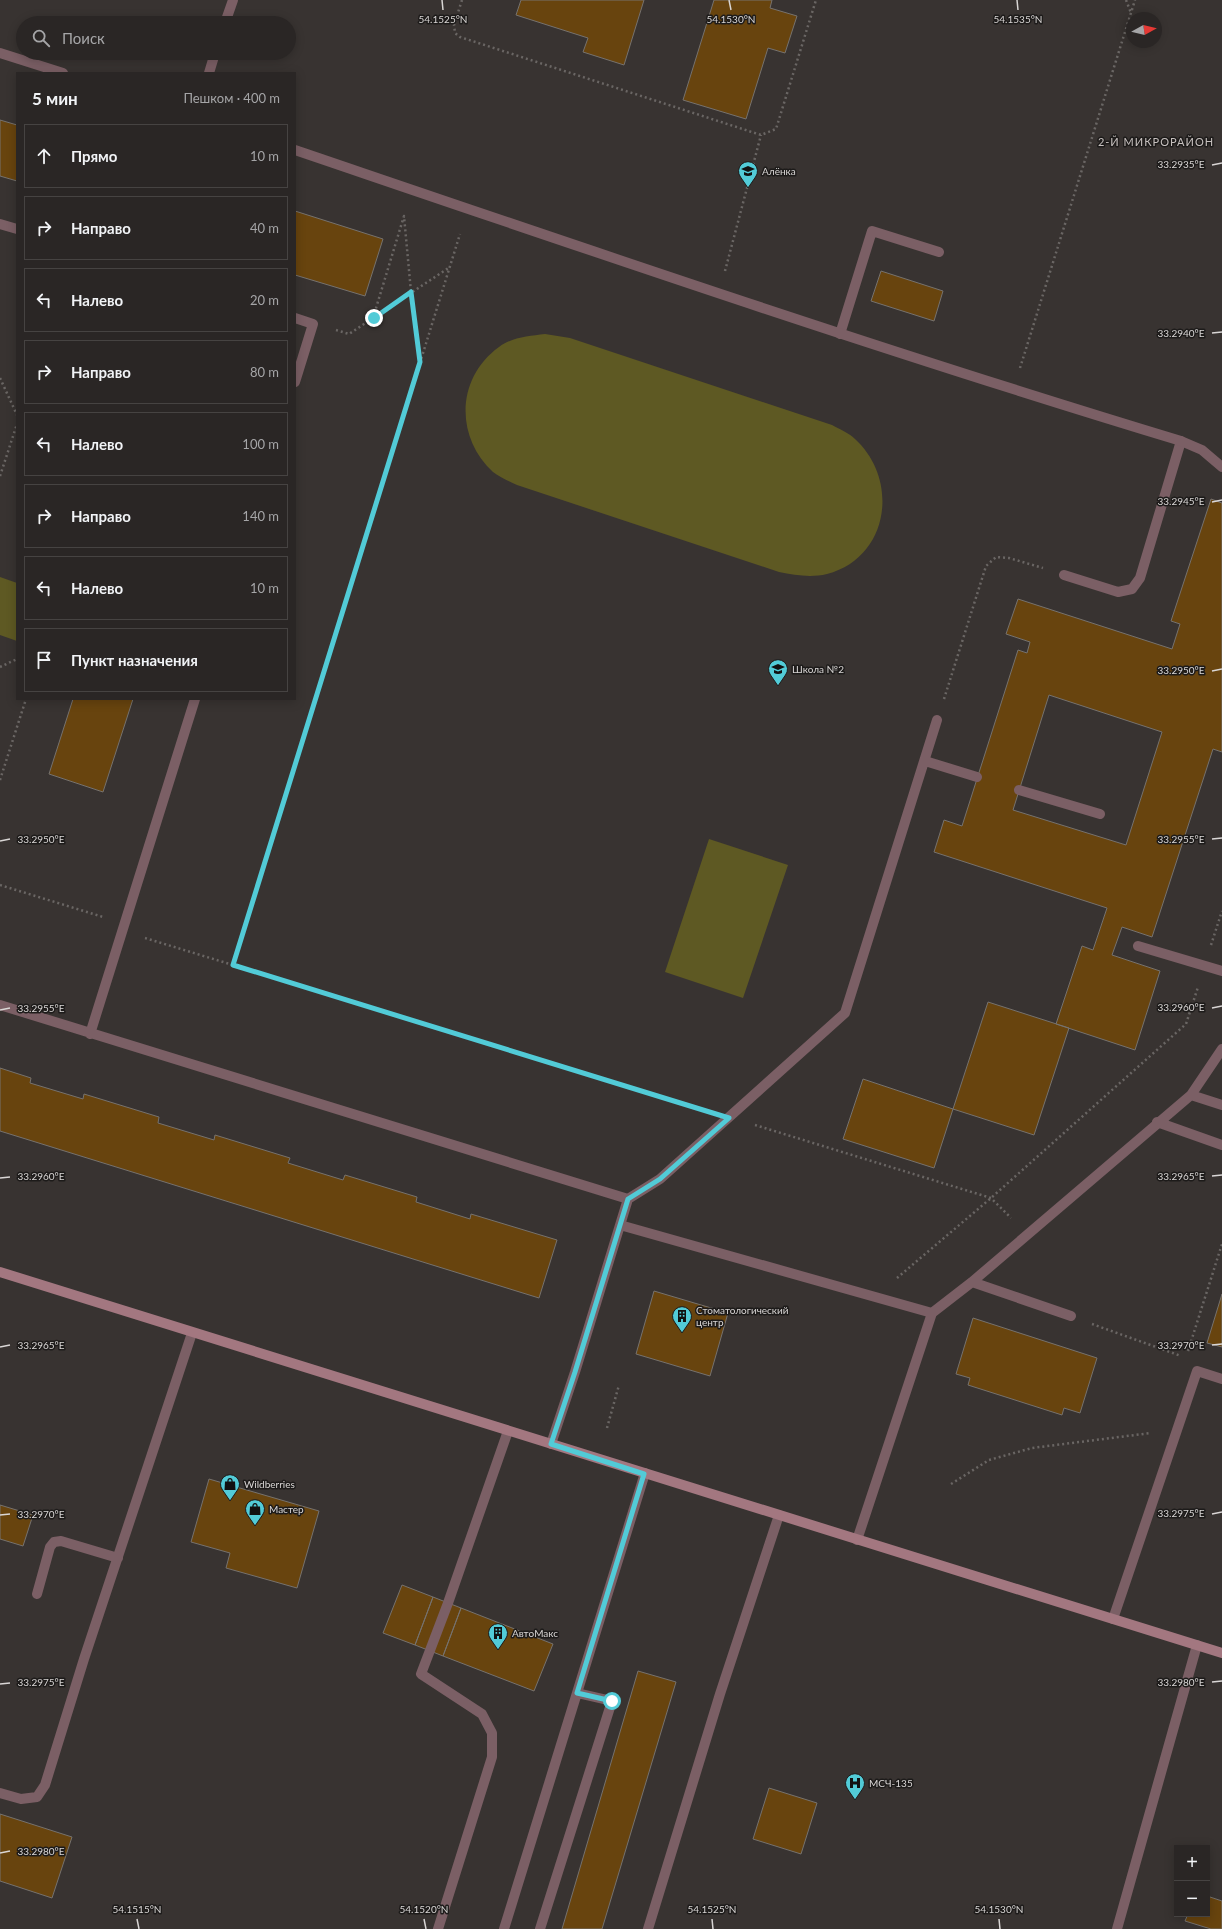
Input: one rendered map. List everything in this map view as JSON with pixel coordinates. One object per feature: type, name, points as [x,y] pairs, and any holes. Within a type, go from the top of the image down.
[{"type":"street","points":[[227,16],[232,0]]},
{"type":"street","points":[[0,53],[16,58]]},
{"type":"street","points":[[22,60],[60,72]]},
{"type":"street","points":[[209,72],[213,60]]},
{"type":"street","points":[[296,150],[719,295],[1006,388],[1181,442],[1202,450],[1222,467]]},
{"type":"street","points":[[0,224],[16,229]]},
{"type":"street","points":[[840,334],[872,231],[939,252]]},
{"type":"street","points":[[296,318],[313,324],[296,379]]},
{"type":"street","points":[[1064,575],[1118,592],[1132,589],[1140,578],[1181,442]]},
{"type":"street","points":[[90,1034],[196,700]]},
{"type":"street","points":[[551,1444],[575,1372],[628,1199],[660,1179],[845,1014],[938,720]]},
{"type":"street","points":[[925,762],[977,777]]},
{"type":"street","points":[[1019,790],[1100,814]]},
{"type":"street","points":[[1138,946],[1222,971]]},
{"type":"street","points":[[0,1004],[90,1034],[628,1199]]},
{"type":"street","points":[[857,1540],[932,1313],[972,1282],[1157,1122],[1191,1095],[1222,1049]]},
{"type":"street","points":[[1191,1095],[1222,1105]]},
{"type":"street","points":[[1157,1122],[1222,1145]]},
{"type":"street","points":[[620,1225],[932,1313]]},
{"type":"street","points":[[0,1272],[1222,1653]]},
{"type":"street","points":[[972,1282],[1071,1316]]},
{"type":"street","points":[[0,1793],[21,1799],[37,1797],[45,1785],[84,1659],[192,1333]]},
{"type":"street","points":[[1113,1619],[1197,1372],[1222,1379]]},
{"type":"street","points":[[438,1929],[492,1757],[492,1733],[482,1714],[421,1674],[448,1603],[508,1431]]},
{"type":"street","points":[[504,1929],[644,1474]]},
{"type":"street","points":[[648,1929],[720,1694],[778,1515]]},
{"type":"street","points":[[37,1594],[50,1547],[54,1542],[61,1541],[118,1558]]},
{"type":"street","points":[[1117,1929],[1197,1645]]},
{"type":"street","points":[[540,1929],[612,1701],[577,1693]]},
{"type":"path","points":[[462,0],[454,24],[455,32],[460,37],[761,135],[776,129],[816,0]]},
{"type":"path","points":[[1126,0],[1130,12]]},
{"type":"path","points":[[1132,12],[1135,0]]},
{"type":"path","points":[[1018,374],[1126,30]]},
{"type":"path","points":[[719,295],[761,135]]},
{"type":"path","points":[[374,318],[404,216],[411,292],[420,362]]},
{"type":"path","points":[[233,965],[460,234]]},
{"type":"path","points":[[313,324],[349,334],[450,267]]},
{"type":"path","points":[[0,378],[16,413]]},
{"type":"path","points":[[0,476],[16,427]]},
{"type":"path","points":[[938,720],[986,566],[996,557],[1009,558],[1064,575]]},
{"type":"path","points":[[0,667],[16,659]]},
{"type":"path","points":[[0,780],[26,700]]},
{"type":"path","points":[[0,885],[101,916],[145,938],[992,1198],[1027,1234]]},
{"type":"path","points":[[875,1297],[992,1198],[1186,1024],[1222,911]]},
{"type":"path","points":[[1071,1316],[1186,1357],[1222,1244]]},
{"type":"path","points":[[606,1428],[620,1385]]},
{"type":"path","points":[[951,1484],[989,1460],[1012,1452],[1032,1448],[1177,1430]]},
{"type":"shaded area","points":[[545,334],[570,338],[832,425],[847,433],[855,439],[869,456],[878,475],[882,496],[881,516],[875,535],[864,552],[848,565],[827,574],[803,576],[779,572],[517,485],[498,476],[481,458],[472,442],[467,425],[466,408],[468,391],[475,375],[485,360],[499,347],[515,339]]},
{"type":"shaded area","points":[[0,577],[16,583],[16,641],[0,635]]},
{"type":"shaded area","points":[[709,839],[788,865],[743,998],[665,972]]},
{"type":"building","points":[[521,0],[644,0],[624,65],[583,52],[588,38],[516,15]]},
{"type":"building","points":[[714,0],[772,0],[770,8],[797,16],[785,53],[768,48],[746,119],[683,100]]},
{"type":"building","points":[[0,120],[16,125],[16,181],[0,176]]},
{"type":"building","points":[[296,211],[383,239],[365,296],[296,275]]},
{"type":"building","points":[[881,271],[943,291],[934,321],[871,301]]},
{"type":"building","points":[[1211,499],[1222,503],[1222,752],[1213,749],[1152,937],[1122,927],[1112,955],[1160,971],[1135,1050],[1056,1024],[1082,946],[1093,950],[1107,908],[934,852],[944,820],[962,826],[1018,650],[1027,653],[1030,642],[1006,634],[1018,599],[1172,649],[1180,624],[1171,621]],"holes":[[[1049,695],[1162,732],[1126,845],[1013,810]]]},
{"type":"building","points":[[73,700],[133,700],[103,792],[49,774]]},
{"type":"building","points":[[988,1002],[1069,1028],[1034,1135],[953,1109]]},
{"type":"building","points":[[0,1068],[31,1078],[30,1083],[83,1099],[84,1094],[159,1117],[158,1123],[214,1140],[215,1135],[290,1158],[288,1163],[343,1180],[345,1175],[417,1197],[416,1202],[470,1219],[471,1214],[557,1240],[539,1298],[0,1131]]},
{"type":"building","points":[[863,1079],[953,1109],[934,1168],[843,1139]]},
{"type":"building","name":"Стоматологический центр","points":[[654,1291],[728,1313],[710,1376],[636,1354]]},
{"type":"building","points":[[1222,1294],[1222,1347],[1207,1343]]},
{"type":"building","points":[[973,1318],[1097,1358],[1080,1413],[1064,1408],[1062,1415],[968,1385],[970,1378],[956,1374]]},
{"type":"building","name":"Мастер","points":[[209,1479],[319,1511],[297,1588],[226,1568],[230,1553],[191,1542]]},
{"type":"building","points":[[0,1505],[33,1515],[23,1546],[0,1539]]},
{"type":"building","points":[[402,1585],[433,1597],[415,1645],[383,1633]]},
{"type":"building","points":[[433,1597],[461,1608],[443,1656],[415,1645]]},
{"type":"building","name":"АвтоМакс","points":[[461,1608],[553,1644],[534,1691],[443,1656]]},
{"type":"building","points":[[638,1671],[676,1682],[602,1929],[562,1929]]},
{"type":"building","points":[[769,1788],[817,1803],[801,1854],[753,1839]]},
{"type":"building","points":[[0,1814],[72,1837],[52,1898],[0,1881]]},
{"type":"building","points":[[1210,1897],[1222,1901],[1222,1929],[1211,1929],[1185,1921],[1187,1917],[1210,1917]]},
{"type":"place","name":"Алёнка","points":[[748,188]]},
{"type":"place","name":"Школа №2","points":[[778,686]]},
{"type":"place","name":"Стоматологический центр","points":[[682,1333]]},
{"type":"place","name":"Wildberries","points":[[230,1501]]},
{"type":"place","name":"Мастер","points":[[255,1526]]},
{"type":"place","name":"АвтоМакс","points":[[498,1650]]},
{"type":"place","name":"МСЧ-135","points":[[855,1800]]},
{"type":"district","name":"2-Й МИКРОРАЙОН","points":[[1156,142]]},
{"type":"route","points":[[374,318],[411,292],[420,362],[233,965],[729,1118],[660,1179],[628,1199],[575,1372],[551,1444],[644,1474],[577,1693],[612,1701]]}]
